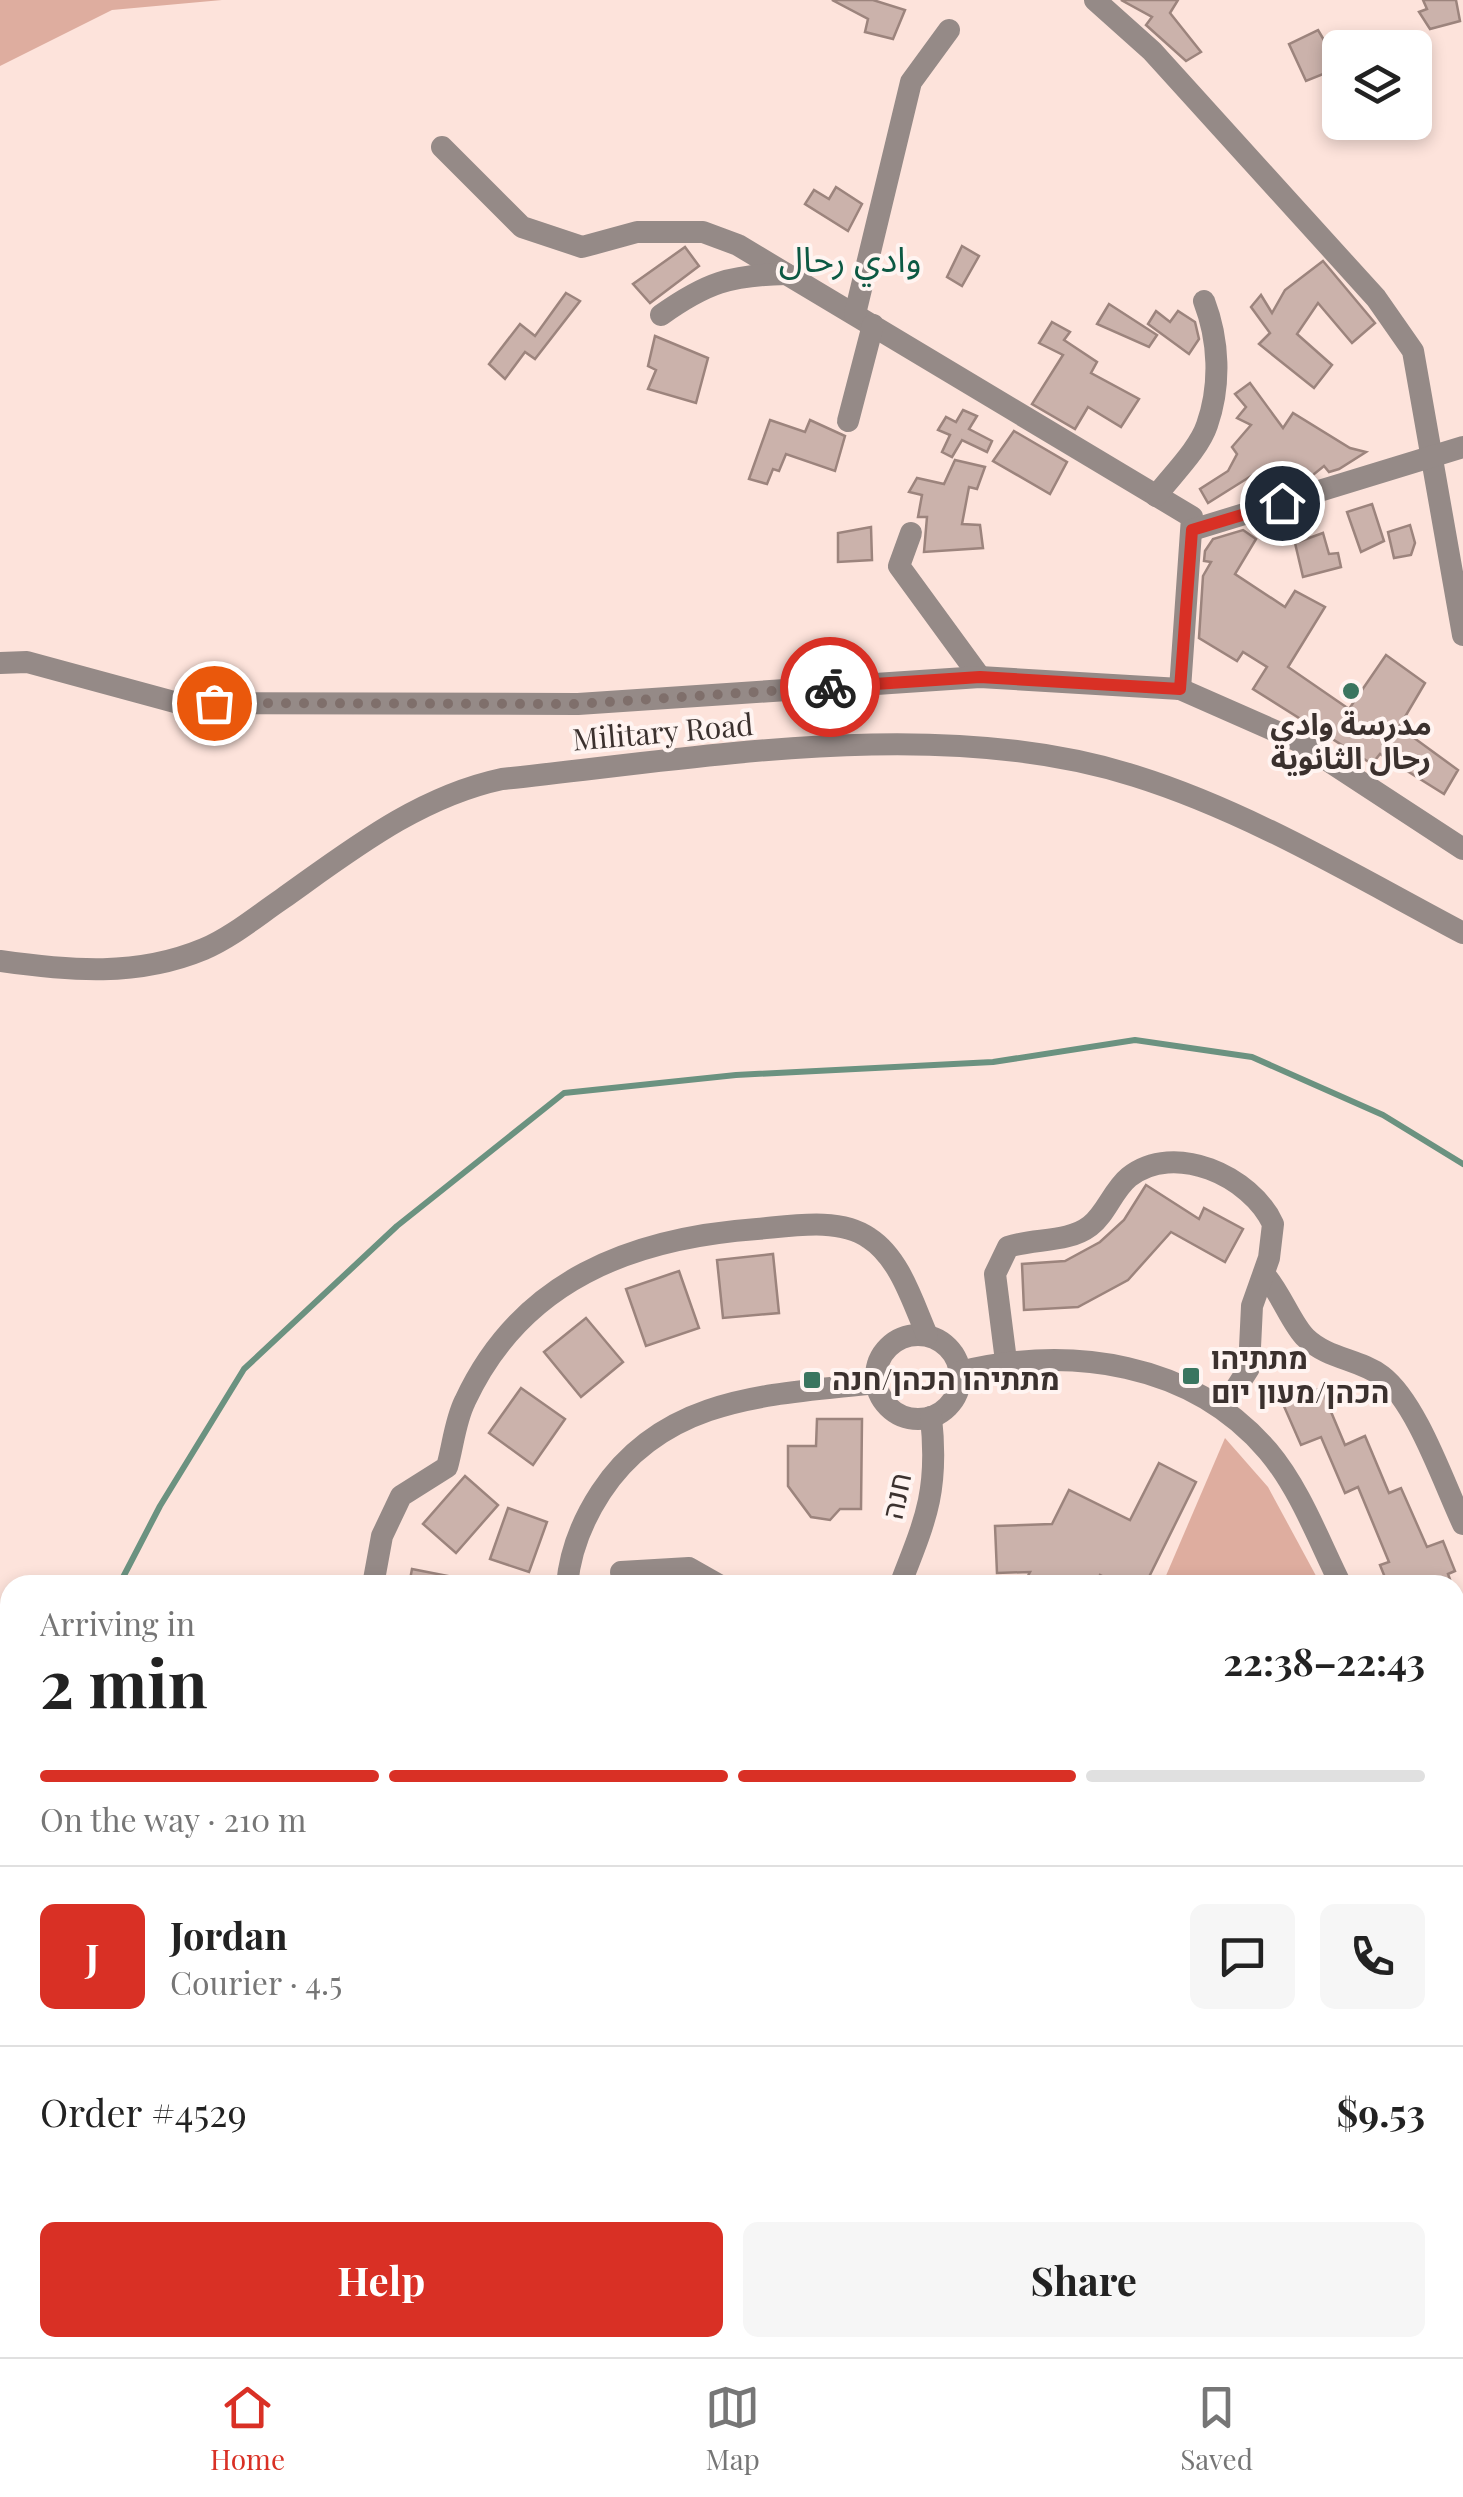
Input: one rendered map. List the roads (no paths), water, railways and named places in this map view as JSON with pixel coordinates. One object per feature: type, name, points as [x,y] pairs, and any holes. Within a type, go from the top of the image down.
[{"type":"street","points":[[1095,0],[1152,51],[1376,298],[1413,351],[1463,635]]},
{"type":"street","points":[[848,422],[910,82],[950,30]]},
{"type":"street","points":[[442,147],[522,227],[582,246],[637,232],[703,232],[738,245],[1192,518],[1180,689]]},
{"type":"street","points":[[661,315],[704,284],[750,274],[786,274]]},
{"type":"street","points":[[1156,496],[1206,428],[1217,368],[1214,326],[1204,301]]},
{"type":"street","points":[[1192,530],[1463,447]]},
{"type":"street","points":[[910,533],[899,566],[980,677]]},
{"type":"street","points":[[0,663],[27,662],[178,702],[578,704],[980,677],[1180,689],[1298,741],[1463,849]]},
{"type":"street","name":"Military Road","points":[[0,961],[102,972],[151,965],[205,948],[409,813],[459,788],[502,779],[843,746],[1004,748],[1133,775],[1214,803],[1463,934]]},
{"type":"street","points":[[1006,1361],[995,1274],[1008,1247],[1075,1234],[1092,1225],[1127,1178],[1148,1166],[1165,1162],[1196,1166],[1232,1180],[1256,1198],[1273,1224],[1264,1274],[1252,1306],[1249,1368],[1224,1407]]},
{"type":"street","points":[[375,1575],[390,1514],[401,1496],[447,1467],[463,1404],[494,1350],[542,1301],[602,1262],[634,1248],[718,1232],[800,1226],[852,1230],[880,1247],[896,1268],[927,1335]]},
{"type":"street","points":[[1264,1274],[1287,1303],[1303,1336],[1325,1352],[1380,1374],[1402,1396],[1463,1524]]},
{"type":"street","points":[[927,1335],[943,1342],[960,1372],[954,1399],[931,1417],[916,1419],[890,1409],[876,1382],[884,1352],[900,1338],[927,1335]]},
{"type":"street","points":[[960,1372],[1006,1361],[1106,1363],[1148,1372],[1224,1407],[1270,1454],[1336,1575]]},
{"type":"street","points":[[569,1575],[578,1536],[592,1506],[611,1477],[658,1432],[682,1418],[744,1398],[876,1382]]},
{"type":"street","name":"חנה","points":[[904,1575],[930,1510],[934,1463],[931,1417]]},
{"type":"street","points":[[622,1572],[688,1568],[701,1575]]},
{"type":"waterway","points":[[124,1575],[160,1506],[244,1369],[397,1226],[564,1093],[736,1075],[993,1062],[1135,1040],[1252,1057],[1383,1115],[1463,1164]]},
{"type":"place","name":"مدرسة وادي رحال الثانوية","points":[[1351,691]]},
{"type":"place","name":"מתתיהו הכהן/מעון יום","points":[[1191,1376]]},
{"type":"place","name":"מתתיהו הכהן/חנה","points":[[812,1380]]},
{"type":"district","name":"وادي رحال","points":[[850,260]]}]
